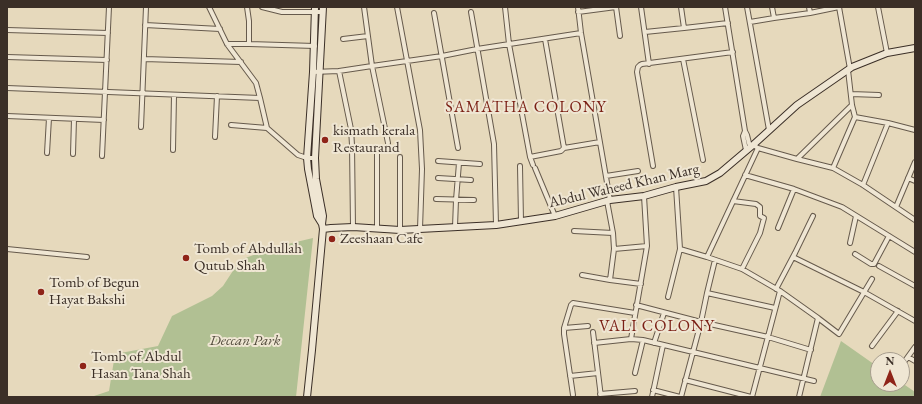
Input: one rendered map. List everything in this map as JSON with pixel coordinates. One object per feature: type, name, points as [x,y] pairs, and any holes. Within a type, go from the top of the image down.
[{"type":"street","points":[[102,156],[109,7]]},
{"type":"street","points":[[141,127],[146,7]]},
{"type":"street","points":[[209,7],[227,44],[256,83],[267,128],[298,155],[307,158],[315,158]]},
{"type":"street","points":[[247,7],[249,21],[249,44]]},
{"type":"street","points":[[262,7],[323,10],[307,158],[309,181],[317,216],[322,227]]},
{"type":"street","points":[[364,7],[372,66],[388,143]]},
{"type":"street","points":[[398,7],[420,130],[422,169],[420,229]]},
{"type":"street","points":[[505,7],[509,44],[530,157],[555,216]]},
{"type":"street","points":[[610,280],[614,249],[606,176],[578,9],[616,7],[620,36]]},
{"type":"street","points":[[640,7],[649,64]]},
{"type":"street","points":[[680,7],[684,28]]},
{"type":"street","points":[[707,257],[745,175],[752,148],[744,131],[725,7]]},
{"type":"street","points":[[747,7],[769,130]]},
{"type":"street","points":[[772,7],[774,18]]},
{"type":"street","points":[[750,22],[774,18],[809,9],[839,7],[849,70],[852,105],[855,117],[833,168]]},
{"type":"street","points":[[878,7],[887,53]]},
{"type":"street","points":[[306,397],[312,350],[323,216],[316,179],[315,158],[317,72],[315,10]]},
{"type":"street","points":[[471,12],[494,144],[496,225]]},
{"type":"street","points":[[434,13],[458,148]]},
{"type":"street","points":[[645,32],[728,22]]},
{"type":"street","points":[[145,25],[220,29]]},
{"type":"street","points":[[7,30],[108,33]]},
{"type":"street","points":[[317,72],[340,71],[442,56],[581,33]]},
{"type":"street","points":[[343,39],[368,36]]},
{"type":"street","points":[[545,39],[564,148]]},
{"type":"street","points":[[227,44],[315,46]]},
{"type":"street","name":"Abdul Waheed Khan Marg","points":[[322,227],[354,227],[400,230],[496,225],[555,216],[608,200],[644,196],[676,187],[706,181],[752,148],[796,105],[849,70],[887,53],[915,48]]},
{"type":"street","points":[[653,166],[637,69],[640,65],[733,52]]},
{"type":"street","points":[[7,57],[107,60]]},
{"type":"street","points":[[144,59],[241,62]]},
{"type":"street","points":[[683,59],[703,160]]},
{"type":"street","points":[[340,71],[351,129],[354,227]]},
{"type":"street","points":[[7,88],[260,98]]},
{"type":"street","points":[[172,150],[174,94]]},
{"type":"street","points":[[851,94],[879,94]]},
{"type":"street","points":[[215,137],[217,96]]},
{"type":"street","points":[[797,159],[852,105]]},
{"type":"street","points":[[7,116],[104,120]]},
{"type":"street","points":[[855,117],[915,130]]},
{"type":"street","points":[[47,152],[49,118]]},
{"type":"street","points":[[73,154],[74,119]]},
{"type":"street","points":[[863,185],[888,123]]},
{"type":"street","points":[[231,125],[267,128]]},
{"type":"street","points":[[530,157],[561,151],[564,148],[600,142]]},
{"type":"street","points":[[752,148],[833,168],[863,185],[915,220]]},
{"type":"street","points":[[377,151],[377,229]]},
{"type":"street","points":[[400,157],[400,230]]},
{"type":"street","points":[[438,161],[480,164]]},
{"type":"street","points":[[896,207],[915,162]]},
{"type":"street","points":[[455,227],[459,163]]},
{"type":"street","points":[[520,166],[521,221]]},
{"type":"street","points":[[606,176],[638,171]]},
{"type":"street","points":[[745,175],[794,189],[842,207],[915,252]]},
{"type":"street","points":[[438,178],[471,180]]},
{"type":"street","points":[[908,178],[915,180]]},
{"type":"street","points":[[668,297],[680,249],[676,187]]},
{"type":"street","points":[[778,228],[794,189]]},
{"type":"street","points":[[631,339],[647,246],[644,196]]},
{"type":"street","points":[[436,199],[474,200]]},
{"type":"street","points":[[733,201],[756,204],[760,207],[760,216],[764,218],[760,233],[742,269]]},
{"type":"street","points":[[685,380],[752,397],[768,338],[778,290],[813,216]]},
{"type":"street","points":[[850,243],[856,216]]},
{"type":"street","points":[[574,231],[612,233]]},
{"type":"street","points":[[855,254],[871,264],[874,264],[889,236]]},
{"type":"street","points":[[614,249],[647,246]]},
{"type":"street","points":[[7,249],[87,257]]},
{"type":"street","points":[[680,249],[742,269],[778,290],[838,334],[872,279]]},
{"type":"street","points":[[793,257],[864,292],[915,321]]},
{"type":"street","points":[[654,390],[680,397],[701,322],[716,260]]},
{"type":"street","points":[[878,266],[915,286]]},
{"type":"street","points":[[582,275],[641,284]]},
{"type":"street","points":[[707,293],[775,308]]},
{"type":"street","points":[[573,395],[564,334],[564,328],[571,306],[573,304],[635,313]]},
{"type":"street","points":[[636,305],[810,350]]},
{"type":"street","points":[[872,346],[898,311]]},
{"type":"street","points":[[654,343],[664,313]]},
{"type":"street","points":[[799,397],[818,318]]},
{"type":"street","points":[[564,328],[588,326]]},
{"type":"street","points":[[593,332],[600,396],[635,390]]},
{"type":"street","points":[[594,343],[631,339],[643,340],[814,381]]},
{"type":"street","points":[[635,374],[643,340]]},
{"type":"street","points":[[652,397],[663,345]]},
{"type":"street","points":[[570,376],[598,373]]},
{"type":"street","points":[[726,397],[728,391]]},
{"type":"green space","name":"Deccan Park","points":[[313,238],[296,397],[91,397],[109,391],[115,354],[158,346],[172,316],[212,296],[223,286],[240,260],[275,247]]},
{"type":"green space","points":[[841,341],[870,361],[870,392],[910,392],[910,389],[915,392],[915,397],[820,397]]},
{"type":"place","name":"kismath kerala Restaurand","points":[[325,140]]},
{"type":"place","name":"Zeeshaan Cafe","points":[[332,239]]},
{"type":"place","name":"Tomb of Abdullah Qutub Shah","points":[[186,258]]},
{"type":"place","name":"Tomb of Begun Hayat Bakshi","points":[[41,292]]},
{"type":"place","name":"Tomb of Abdul Hasan Tana Shah","points":[[83,366]]},
{"type":"district","name":"SAMATHA COLONY","points":[[526,108]]},
{"type":"district","name":"VALI COLONY","points":[[657,327]]}]
